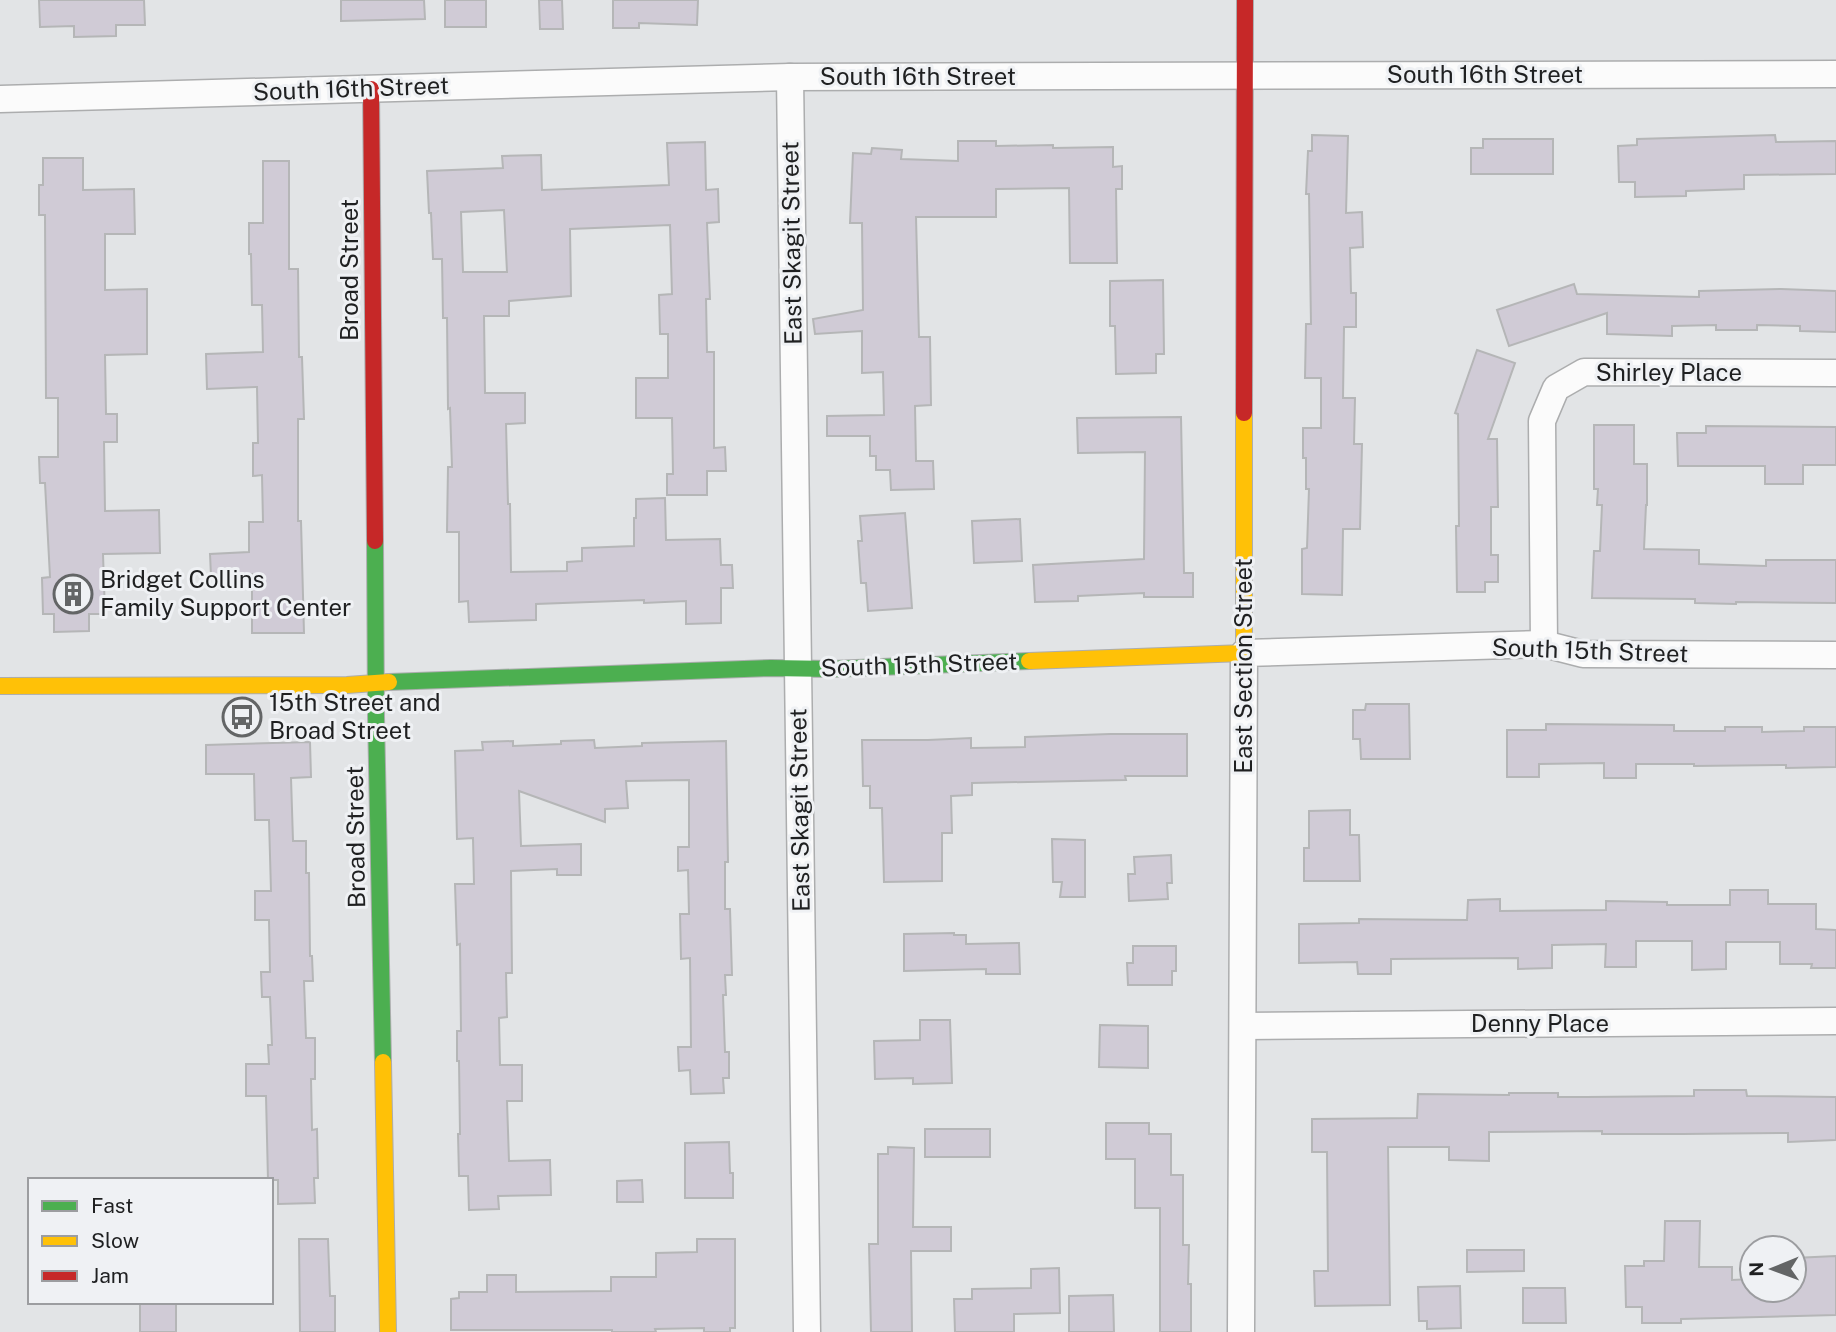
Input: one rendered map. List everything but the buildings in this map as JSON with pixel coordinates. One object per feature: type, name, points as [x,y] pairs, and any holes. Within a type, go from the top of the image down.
[{"type":"street","name":"East Section Street","points":[[1241,1332],[1245,0]]},
{"type":"street","name":"South 16th Street","points":[[0,99],[790,77],[1836,74]]},
{"type":"street","name":"East Skagit Street","points":[[790,77],[807,1332]]},
{"type":"street","name":"Broad Street","points":[[371,89],[376,682],[388,1332]]},
{"type":"street","name":"Shirley Place","points":[[1544,644],[1542,421],[1556,388],[1584,372],[1836,373]]},
{"type":"street","name":"South 15th Street","points":[[0,686],[347,685],[415,680],[744,669],[831,669],[1544,644],[1583,654],[1836,655]]},
{"type":"street","name":"Denny Place","points":[[1244,1026],[1836,1021]]},
{"type":"traffic: fast","points":[[375,541],[383,1062]]},
{"type":"traffic: fast","points":[[389,682],[1029,661]]},
{"type":"traffic: slow","points":[[1029,661],[1244,653],[1244,413]]},
{"type":"traffic: slow","points":[[0,686],[347,685],[389,682]]},
{"type":"traffic: slow","points":[[383,1062],[388,1332]]},
{"type":"traffic: jam","points":[[1244,413],[1245,0]]},
{"type":"traffic: jam","points":[[371,89],[375,541]]},
{"type":"place","name":"Bridget Collins Family Support Center","points":[[73,594]]},
{"type":"place","name":"15th Street and Broad Street","points":[[242,717]]}]
